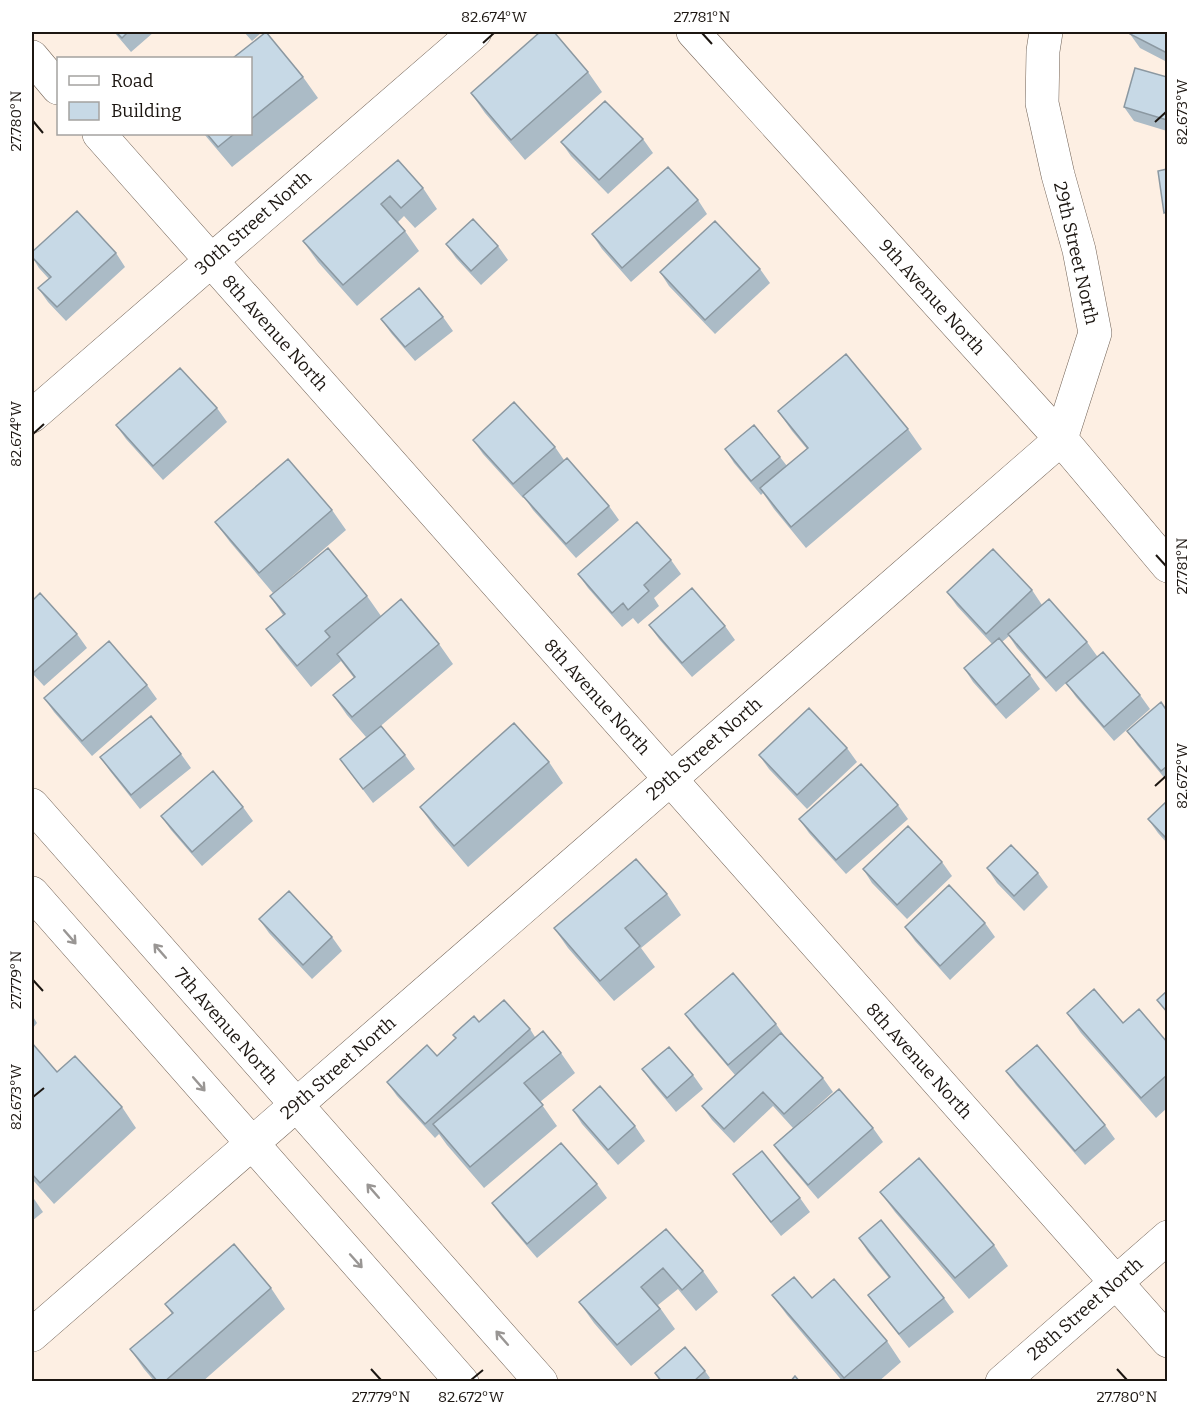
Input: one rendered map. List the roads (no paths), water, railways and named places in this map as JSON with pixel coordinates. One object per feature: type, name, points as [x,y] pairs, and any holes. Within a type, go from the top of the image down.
[{"type":"street","name":"30th Street North","points":[[32,416],[475,32]]},
{"type":"street","name":"9th Avenue North","points":[[693,32],[1061,439],[1167,566]]},
{"type":"street","name":"29th Street North","points":[[32,1335],[1061,439],[1095,333],[1079,250],[1058,175],[1042,103],[1043,51],[1046,32]]},
{"type":"street","points":[[32,57],[57,87]]},
{"type":"street","name":"8th Avenue North","points":[[100,135],[1167,1341]]},
{"type":"street","name":"7th Avenue North","points":[[32,805],[541,1382]]},
{"type":"street","points":[[32,893],[462,1382]]},
{"type":"street","name":"28th Street North","points":[[1002,1382],[1167,1237]]}]
